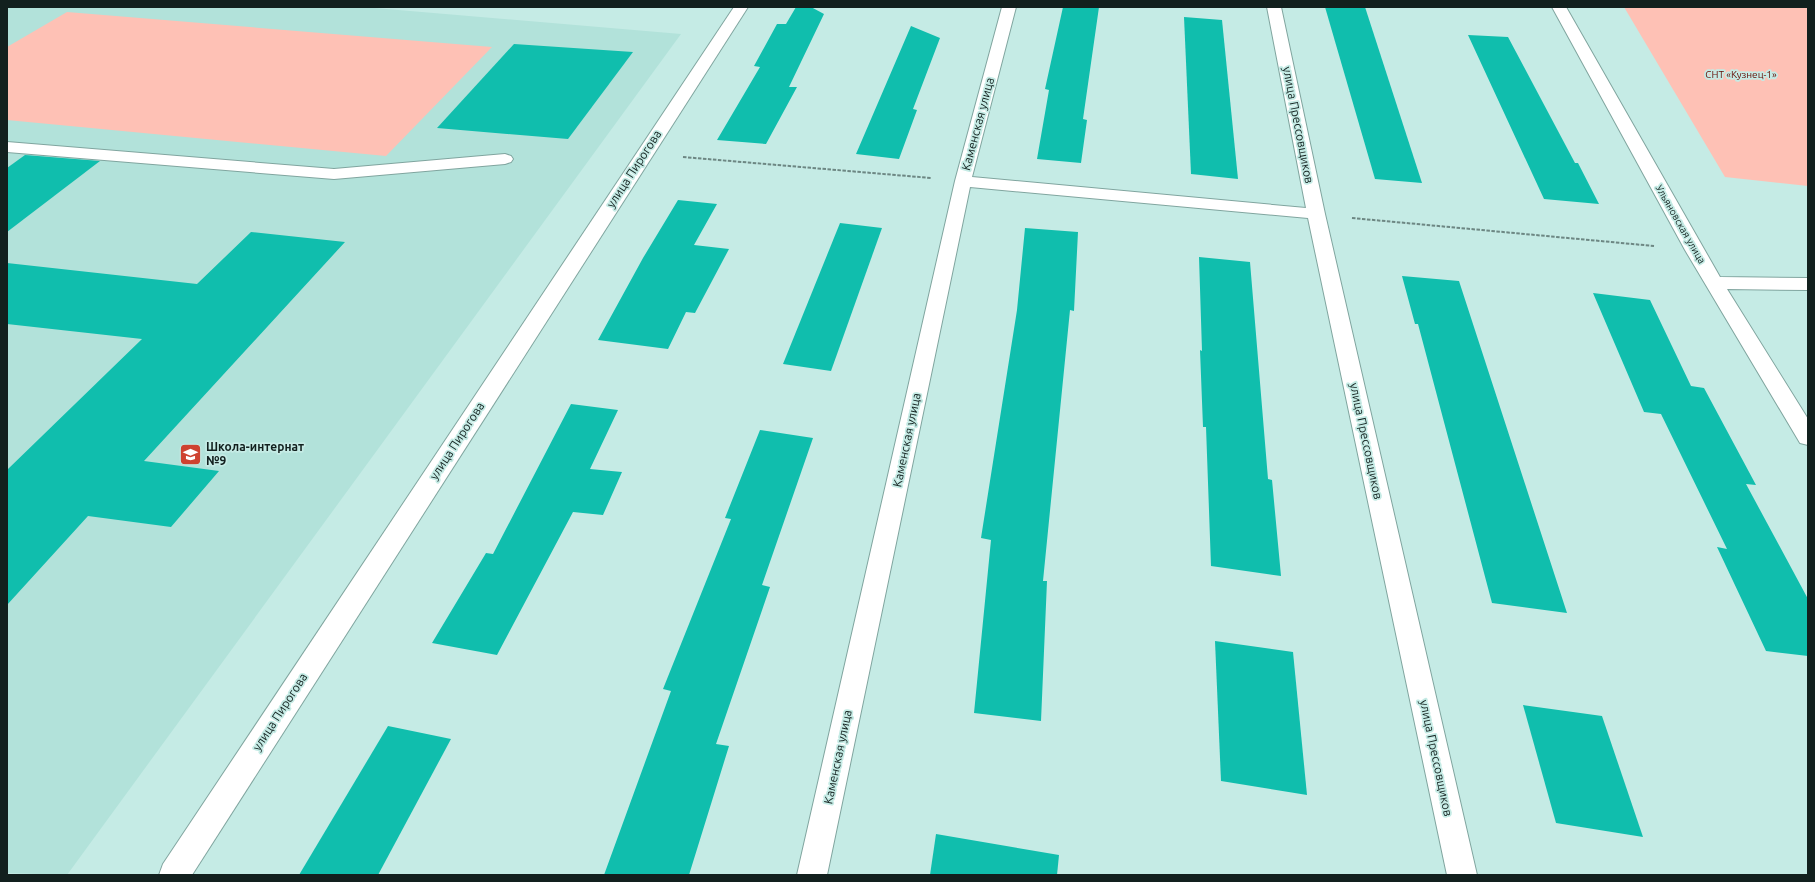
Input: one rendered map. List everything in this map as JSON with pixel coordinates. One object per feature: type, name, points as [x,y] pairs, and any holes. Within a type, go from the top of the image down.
[{"type":"street","name":"улица Пирогова","points":[[174,875],[741,7]]},
{"type":"street","name":"Каменская улица","points":[[812,875],[963,181],[1009,7]]},
{"type":"street","name":"улица Прессовщиков","points":[[1274,7],[1316,214],[1462,875]]},
{"type":"street","name":"Ульяновская улица","points":[[1559,7],[1694,250],[1808,436]]},
{"type":"street","points":[[7,147],[334,174],[505,159]]},
{"type":"street","points":[[963,181],[1316,214]]},
{"type":"street","points":[[1716,284],[1808,284]]},
{"type":"path","points":[[644,154],[963,181]]},
{"type":"path","points":[[1316,214],[1694,250]]},
{"type":"shaded area","name":"Школа-интернат №9","points":[[7,7],[363,7],[681,34],[67,875],[7,873]]},
{"type":"green space","name":"СНТ «Кузнец-1»","points":[[1624,7],[1808,7],[1808,186],[1725,177]]},
{"type":"green space","points":[[67,12],[492,47],[386,156],[7,120],[7,47]]},
{"type":"building","points":[[796,7],[811,7],[824,14],[789,87],[797,87],[766,144],[717,140],[760,67],[754,66],[777,24],[786,24]]},
{"type":"building","points":[[1063,7],[1099,7],[1083,119],[1087,120],[1081,163],[1037,159],[1049,90],[1045,89]]},
{"type":"building","points":[[1325,7],[1365,7],[1422,183],[1375,179]]},
{"type":"building","points":[[1184,17],[1222,20],[1238,179],[1191,174]]},
{"type":"building","points":[[911,26],[940,38],[913,109],[917,110],[899,159],[856,154]]},
{"type":"building","points":[[1468,35],[1508,37],[1575,163],[1578,163],[1599,204],[1544,199]]},
{"type":"building","points":[[514,44],[633,52],[568,139],[437,128]]},
{"type":"building","points":[[25,155],[100,161],[7,232],[7,168]]},
{"type":"building","points":[[678,200],[717,204],[694,245],[729,249],[695,313],[686,312],[668,349],[598,340],[643,258]]},
{"type":"building","points":[[840,223],[882,228],[831,371],[783,364]]},
{"type":"building","points":[[1025,228],[1078,232],[1074,311],[1070,310],[1043,581],[1047,581],[1041,721],[974,713],[991,540],[981,538],[1017,310]]},
{"type":"building","points":[[251,232],[345,242],[144,461],[219,471],[171,527],[88,516],[7,605],[7,470],[142,339],[7,324],[7,263],[197,284]]},
{"type":"building","points":[[1199,257],[1250,262],[1268,479],[1272,480],[1281,576],[1211,566],[1206,427],[1203,427],[1200,350],[1202,351]]},
{"type":"building","points":[[1402,276],[1459,281],[1567,613],[1492,603],[1418,324],[1415,324]]},
{"type":"building","points":[[1593,293],[1650,300],[1691,386],[1704,388],[1756,485],[1746,484],[1808,599],[1808,656],[1766,651],[1717,547],[1727,549],[1661,414],[1644,412]]},
{"type":"building","points":[[571,404],[618,410],[590,469],[622,472],[603,515],[573,512],[497,655],[432,643],[486,553],[493,554]]},
{"type":"building","points":[[760,430],[813,438],[762,585],[770,587],[716,744],[729,746],[689,875],[604,875],[671,691],[663,689],[731,519],[725,518]]},
{"type":"building","points":[[1215,641],[1293,652],[1307,795],[1221,781]]},
{"type":"building","points":[[1523,705],[1602,716],[1643,837],[1556,823]]},
{"type":"building","points":[[388,726],[451,739],[378,875],[299,875]]},
{"type":"building","points":[[936,834],[1059,855],[1057,875],[930,875]]},
{"type":"place","name":"Школа-интернат №9","points":[[191,454]]}]
